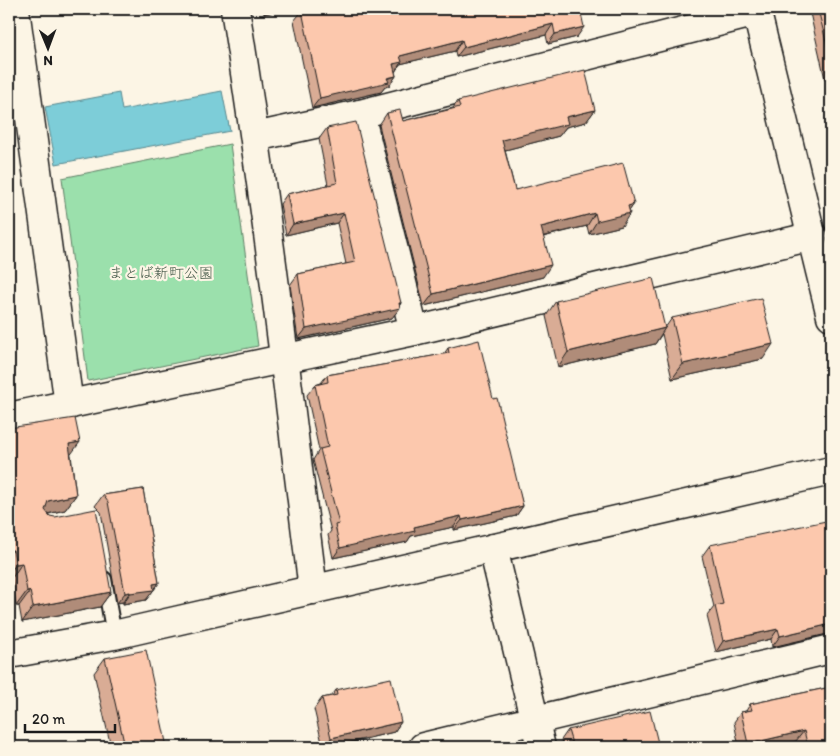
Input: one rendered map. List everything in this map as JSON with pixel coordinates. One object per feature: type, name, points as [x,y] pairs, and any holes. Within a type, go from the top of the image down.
[{"type":"street","points":[[15,9],[69,405]]},
{"type":"street","points":[[235,9],[255,137],[285,360],[312,590]]},
{"type":"street","points":[[255,137],[360,114],[756,11],[813,236],[831,316]]},
{"type":"street","points":[[360,114],[414,331]]},
{"type":"street","points":[[9,417],[285,360],[414,331],[813,236]]},
{"type":"street","points":[[9,654],[114,635],[831,471]]},
{"type":"street","points":[[493,548],[540,747]]},
{"type":"street","points":[[423,747],[831,650]]},
{"type":"lane","points":[[100,561],[114,635]]},
{"type":"green space","name":"まとば新町公園","points":[[230,144],[258,346],[88,381],[62,178]]},
{"type":"water","points":[[222,91],[230,131],[56,164],[45,107],[119,93],[122,110]]},
{"type":"building","points":[[311,9],[580,9],[584,27],[555,34],[553,24],[464,47],[462,40],[400,56],[402,62],[393,64],[396,76],[387,78],[389,82],[320,98],[302,11]]},
{"type":"building","points":[[818,9],[831,9],[831,62]]},
{"type":"building","points":[[585,70],[595,110],[566,117],[568,124],[502,140],[515,190],[623,163],[634,204],[628,206],[630,213],[597,221],[595,213],[541,227],[551,265],[433,294],[387,113],[400,110],[403,121],[460,107],[458,101]]},
{"type":"building","points":[[356,122],[401,303],[399,303],[400,308],[306,329],[298,274],[355,262],[344,213],[293,224],[287,194],[337,183],[327,128]]},
{"type":"building","points":[[653,278],[665,328],[568,352],[556,301]]},
{"type":"building","points":[[761,298],[773,344],[683,364],[672,318]]},
{"type":"building","points":[[479,340],[493,399],[497,398],[523,506],[462,520],[461,516],[414,527],[415,531],[340,548],[335,525],[339,524],[320,449],[328,447],[315,385],[328,382],[327,375],[449,353],[448,348]]},
{"type":"building","points":[[75,418],[80,442],[69,444],[76,495],[48,501],[45,510],[50,516],[55,517],[96,509],[111,592],[33,607],[30,591],[27,591],[22,563],[16,564],[13,550],[9,550],[9,428]]},
{"type":"building","points":[[143,489],[159,583],[153,584],[154,590],[125,593],[108,502],[103,495]]},
{"type":"building","points":[[831,520],[831,624],[780,636],[778,629],[723,641],[715,606],[723,604],[710,545]]},
{"type":"building","points":[[146,650],[167,747],[125,747],[105,658]]},
{"type":"building","points":[[391,678],[401,722],[331,738],[322,698],[337,695],[336,690]]},
{"type":"building","points":[[831,687],[831,747],[808,747],[804,731],[748,744],[741,712],[752,710],[750,704]]},
{"type":"building","points":[[650,711],[659,747],[573,747],[568,730]]}]
